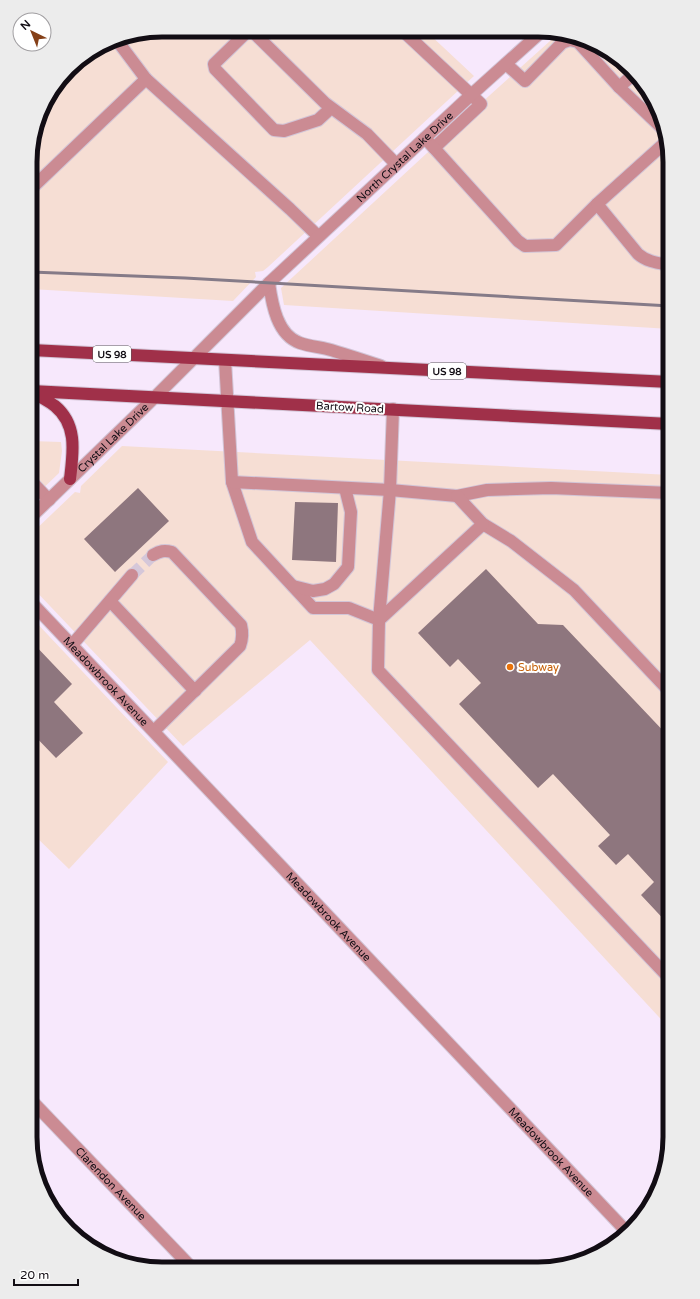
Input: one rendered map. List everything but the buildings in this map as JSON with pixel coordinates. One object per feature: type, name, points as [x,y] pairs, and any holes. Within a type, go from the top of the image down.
[{"type":"main road","name":"US 98","points":[[37,350],[663,382]]},
{"type":"main road","name":"Bartow Road","points":[[37,391],[663,424]]},
{"type":"main road","points":[[37,395],[56,407],[67,421],[72,435],[73,452],[70,479]]},
{"type":"street","points":[[242,37],[214,64],[215,69],[274,130],[284,131],[318,120],[331,108]]},
{"type":"street","points":[[258,37],[331,108],[367,134],[396,164]]},
{"type":"street","points":[[409,37],[481,104],[434,148]]},
{"type":"street","name":"North Crystal Lake Drive","points":[[269,283],[396,164],[536,37]]},
{"type":"street","points":[[506,64],[525,80],[562,43],[568,41]]},
{"type":"street","points":[[120,45],[146,79],[318,236]]},
{"type":"street","points":[[581,45],[619,87],[656,123]]},
{"type":"street","points":[[619,87],[630,78]]},
{"type":"street","points":[[37,183],[146,79]]},
{"type":"street","points":[[425,138],[518,241],[526,246],[556,245],[597,204],[662,146]]},
{"type":"street","points":[[597,204],[638,254],[650,261],[663,264]]},
{"type":"street","points":[[269,283],[273,309],[280,323],[288,335],[299,343],[326,349],[388,368]]},
{"type":"street","name":"Crystal Lake Drive","points":[[37,511],[155,397],[269,283]]},
{"type":"street","points":[[225,360],[232,482],[252,542],[313,608],[349,608],[379,620]]},
{"type":"street","points":[[393,409],[390,490],[379,620],[378,670],[663,972]]},
{"type":"street","points":[[232,482],[390,490],[457,496],[487,490],[551,488],[663,493]]},
{"type":"street","points":[[37,487],[49,500]]},
{"type":"street","points":[[293,586],[314,591],[325,589],[334,584],[348,567],[351,512],[345,488]]},
{"type":"street","points":[[457,496],[483,524],[511,541],[574,590],[663,685]]},
{"type":"street","points":[[379,620],[483,524]]},
{"type":"street","points":[[153,555],[160,551],[167,550],[172,552],[241,625],[243,633],[240,646],[154,731]]},
{"type":"street","points":[[72,646],[132,575]]},
{"type":"street","points":[[110,601],[195,691]]},
{"type":"street","name":"Meadowbrook Avenue","points":[[37,608],[623,1228]]},
{"type":"street","name":"Clarendon Avenue","points":[[37,1106],[186,1262]]},
{"type":"shaded area","points":[[154,37],[432,37],[474,76],[268,267],[263,271],[255,272],[256,277],[233,301],[37,289],[38,146],[41,130],[47,114],[58,93],[80,68],[93,58],[114,47],[138,39]]},
{"type":"shaded area","points":[[553,38],[562,39],[593,50],[620,68],[632,80],[650,107],[659,130],[662,146],[663,329],[284,305],[281,288]]},
{"type":"shaded area","points":[[37,441],[61,442],[62,451],[59,473],[37,494]]},
{"type":"shaded area","points":[[122,446],[663,475],[663,1021],[310,640],[183,746],[37,592],[37,528],[75,492],[80,493],[81,486]]},
{"type":"shaded area","points":[[37,623],[168,762],[69,869],[37,838]]},
{"type":"tunnel","points":[[132,575],[153,555]]},
{"type":"railway","points":[[37,272],[185,278],[663,306]]},
{"type":"place","name":"Subway","points":[[510,667]]}]
